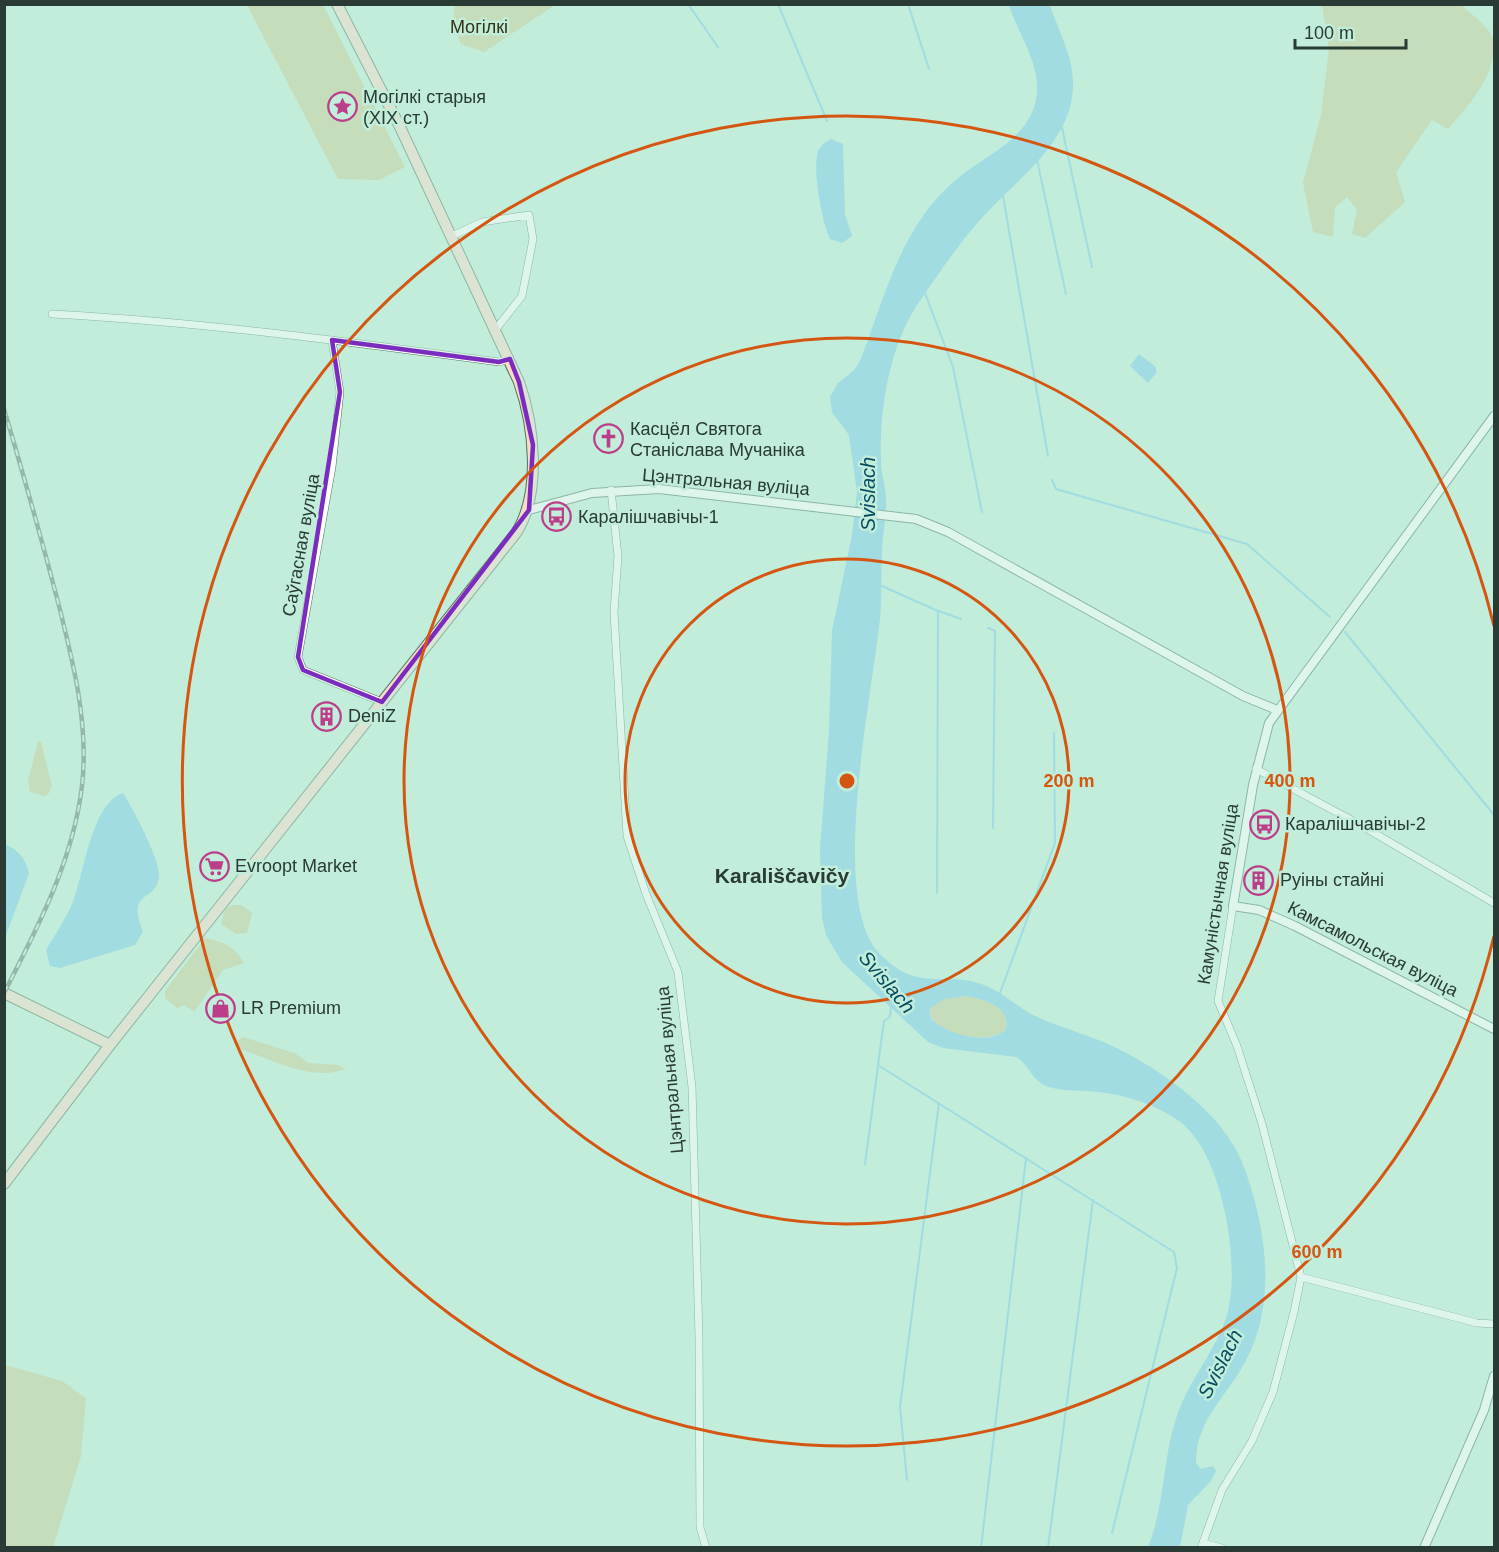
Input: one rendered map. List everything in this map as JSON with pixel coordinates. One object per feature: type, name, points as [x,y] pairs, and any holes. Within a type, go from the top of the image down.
[{"type":"main road","points":[[4,1184],[110,1045],[516,533],[529,510],[533,452],[525,397],[510,359],[418,163],[337,4]]},
{"type":"main road","points":[[4,993],[110,1045]]},
{"type":"street","points":[[452,236],[482,222],[530,215],[533,239],[522,296],[496,329]]},
{"type":"street","points":[[52,314],[119,318],[332,339],[499,362],[510,359]]},
{"type":"street","name":"Саўгасная вуліца","points":[[332,339],[340,392],[332,467],[298,657],[303,670],[382,702]]},
{"type":"street","name":"Камуністычная вуліца","points":[[1202,1545],[1222,1490],[1252,1441],[1273,1392],[1301,1277],[1259,1114],[1237,1046],[1218,1001],[1256,769],[1269,723],[1277,710],[1494,417]]},
{"type":"street","name":"Цэнтральная вуліца","points":[[529,510],[568,497],[611,490],[679,491],[904,517],[928,523],[1243,696],[1277,710]]},
{"type":"street","name":"Цэнтральная вуліца","points":[[611,490],[618,556],[614,612],[627,836],[646,894],[678,972],[692,1087],[700,1527],[706,1548]]},
{"type":"street","points":[[1256,769],[1367,828],[1494,903]]},
{"type":"street","name":"Камсамольская вуліца","points":[[1233,906],[1259,910],[1295,926],[1494,1029]]},
{"type":"street","points":[[1301,1277],[1477,1323],[1494,1324]]},
{"type":"street","points":[[1424,1548],[1484,1410],[1494,1376]]},
{"type":"street","points":[[1202,1545],[1222,1548]]},
{"type":"highlighted area","points":[[332,340],[499,362],[510,359],[519,382],[533,445],[529,510],[382,702],[303,670],[298,657],[340,392]]},
{"type":"green space","name":"Могілкі","points":[[552,4],[552,7],[484,52],[461,44],[453,25],[455,5]]},
{"type":"green space","points":[[247,5],[323,5],[405,167],[379,180],[338,179]]},
{"type":"green space","points":[[1322,5],[1461,5],[1483,25],[1493,38],[1494,51],[1487,76],[1473,100],[1448,129],[1432,120],[1396,172],[1405,202],[1365,238],[1352,234],[1357,210],[1347,197],[1335,207],[1333,237],[1313,232],[1303,183],[1321,115],[1329,49]]},
{"type":"green space","points":[[38,741],[41,742],[52,786],[49,793],[44,796],[30,792],[28,781]]},
{"type":"green space","points":[[232,905],[241,905],[252,913],[247,933],[236,934],[221,924],[225,909]]},
{"type":"green space","points":[[205,938],[228,946],[244,963],[223,970],[194,1012],[184,1005],[177,1008],[165,998],[165,991]]},
{"type":"green space","points":[[966,996],[995,1005],[1004,1015],[1006,1029],[998,1034],[975,1038],[950,1032],[932,1019],[929,1009],[936,1002],[946,998]]},
{"type":"green space","points":[[243,1037],[294,1053],[309,1063],[338,1065],[346,1069],[320,1073],[279,1064],[240,1049],[237,1042]]},
{"type":"green space","points":[[5,1365],[62,1381],[86,1398],[81,1456],[53,1547],[5,1547]]},
{"type":"water","name":"Svislach","points":[[1009,5],[1050,5],[1071,63],[1073,83],[1071,104],[1064,124],[1040,159],[980,220],[932,283],[907,322],[893,360],[882,422],[881,466],[886,505],[882,547],[881,610],[858,793],[855,843],[857,888],[864,926],[879,953],[893,966],[919,977],[956,979],[984,985],[1033,1015],[1125,1052],[1165,1077],[1203,1108],[1232,1143],[1242,1162],[1258,1213],[1263,1240],[1265,1294],[1261,1320],[1253,1346],[1241,1369],[1211,1413],[1200,1436],[1196,1463],[1201,1469],[1213,1466],[1216,1471],[1211,1481],[1188,1505],[1180,1547],[1148,1547],[1158,1516],[1171,1435],[1186,1393],[1225,1321],[1230,1300],[1232,1274],[1226,1215],[1208,1159],[1195,1137],[1179,1121],[1151,1106],[1109,1093],[1049,1087],[1038,1081],[1025,1064],[1016,1057],[943,1048],[928,1042],[842,962],[826,935],[822,918],[820,849],[829,731],[832,631],[852,535],[857,492],[849,435],[832,412],[830,397],[838,383],[854,370],[860,361],[897,263],[922,218],[938,197],[958,178],[1015,136],[1032,114],[1036,100],[1036,75]],"holes":[[[973,997],[995,1005],[1004,1015],[1006,1029],[999,1034],[979,1038],[957,1034],[931,1019],[929,1009],[944,999]]]},
{"type":"water","points":[[831,139],[843,144],[845,214],[852,236],[842,243],[830,239],[821,209],[817,182],[818,152]]},
{"type":"water","points":[[1139,354],[1156,367],[1156,373],[1148,383],[1130,366]]},
{"type":"water","points":[[123,793],[145,834],[158,869],[159,877],[156,885],[140,902],[138,909],[143,932],[135,945],[60,968],[50,966],[46,950],[72,904],[96,825],[112,799]]},
{"type":"water","points":[[5,844],[21,855],[29,873],[5,938]]},
{"type":"waterway","points":[[688,4],[718,47]]},
{"type":"waterway","points":[[778,4],[827,121]]},
{"type":"waterway","points":[[908,4],[929,69]]},
{"type":"waterway","points":[[1062,128],[1092,267]]},
{"type":"waterway","points":[[1037,160],[1066,294]]},
{"type":"waterway","points":[[1003,196],[1048,456]]},
{"type":"waterway","points":[[925,293],[953,367],[982,512]]},
{"type":"waterway","points":[[1052,480],[1056,489],[1247,544],[1330,617]]},
{"type":"waterway","points":[[882,586],[938,611],[937,893]]},
{"type":"waterway","points":[[939,611],[961,619]]},
{"type":"waterway","points":[[988,628],[995,631],[993,828]]},
{"type":"waterway","points":[[1345,632],[1494,815]]},
{"type":"waterway","points":[[1000,993],[1055,843],[1054,733]]},
{"type":"waterway","name":"Svislach","points":[[891,1006],[890,1017],[884,1021],[878,1065],[1174,1252],[1177,1268],[1112,1533]]},
{"type":"waterway","points":[[865,1164],[878,1066]]},
{"type":"waterway","points":[[907,1480],[900,1407],[939,1103]]},
{"type":"waterway","points":[[981,1548],[1026,1158]]},
{"type":"waterway","points":[[1048,1548],[1093,1200]]},
{"type":"railway","points":[[4,409],[69,647],[78,693],[84,762],[77,814],[62,867],[41,918],[4,993]]},
{"type":"place","name":"Могілкі старыя (XIX ст.)","points":[[342,107]]},
{"type":"place","name":"Касцёл Святога Станіслава Мучаніка","points":[[609,439]]},
{"type":"place","name":"Каралішчавічы-1","points":[[557,517]]},
{"type":"place","name":"DeniZ","points":[[327,716]]},
{"type":"place","name":"Каралішчавічы-2","points":[[1264,824]]},
{"type":"place","name":"Evroopt Market","points":[[214,866]]},
{"type":"place","name":"Руіны стайні","points":[[1259,880]]},
{"type":"place","name":"LR Premium","points":[[220,1008]]},
{"type":"district","name":"Karališčavičy","points":[[782,876]]}]
